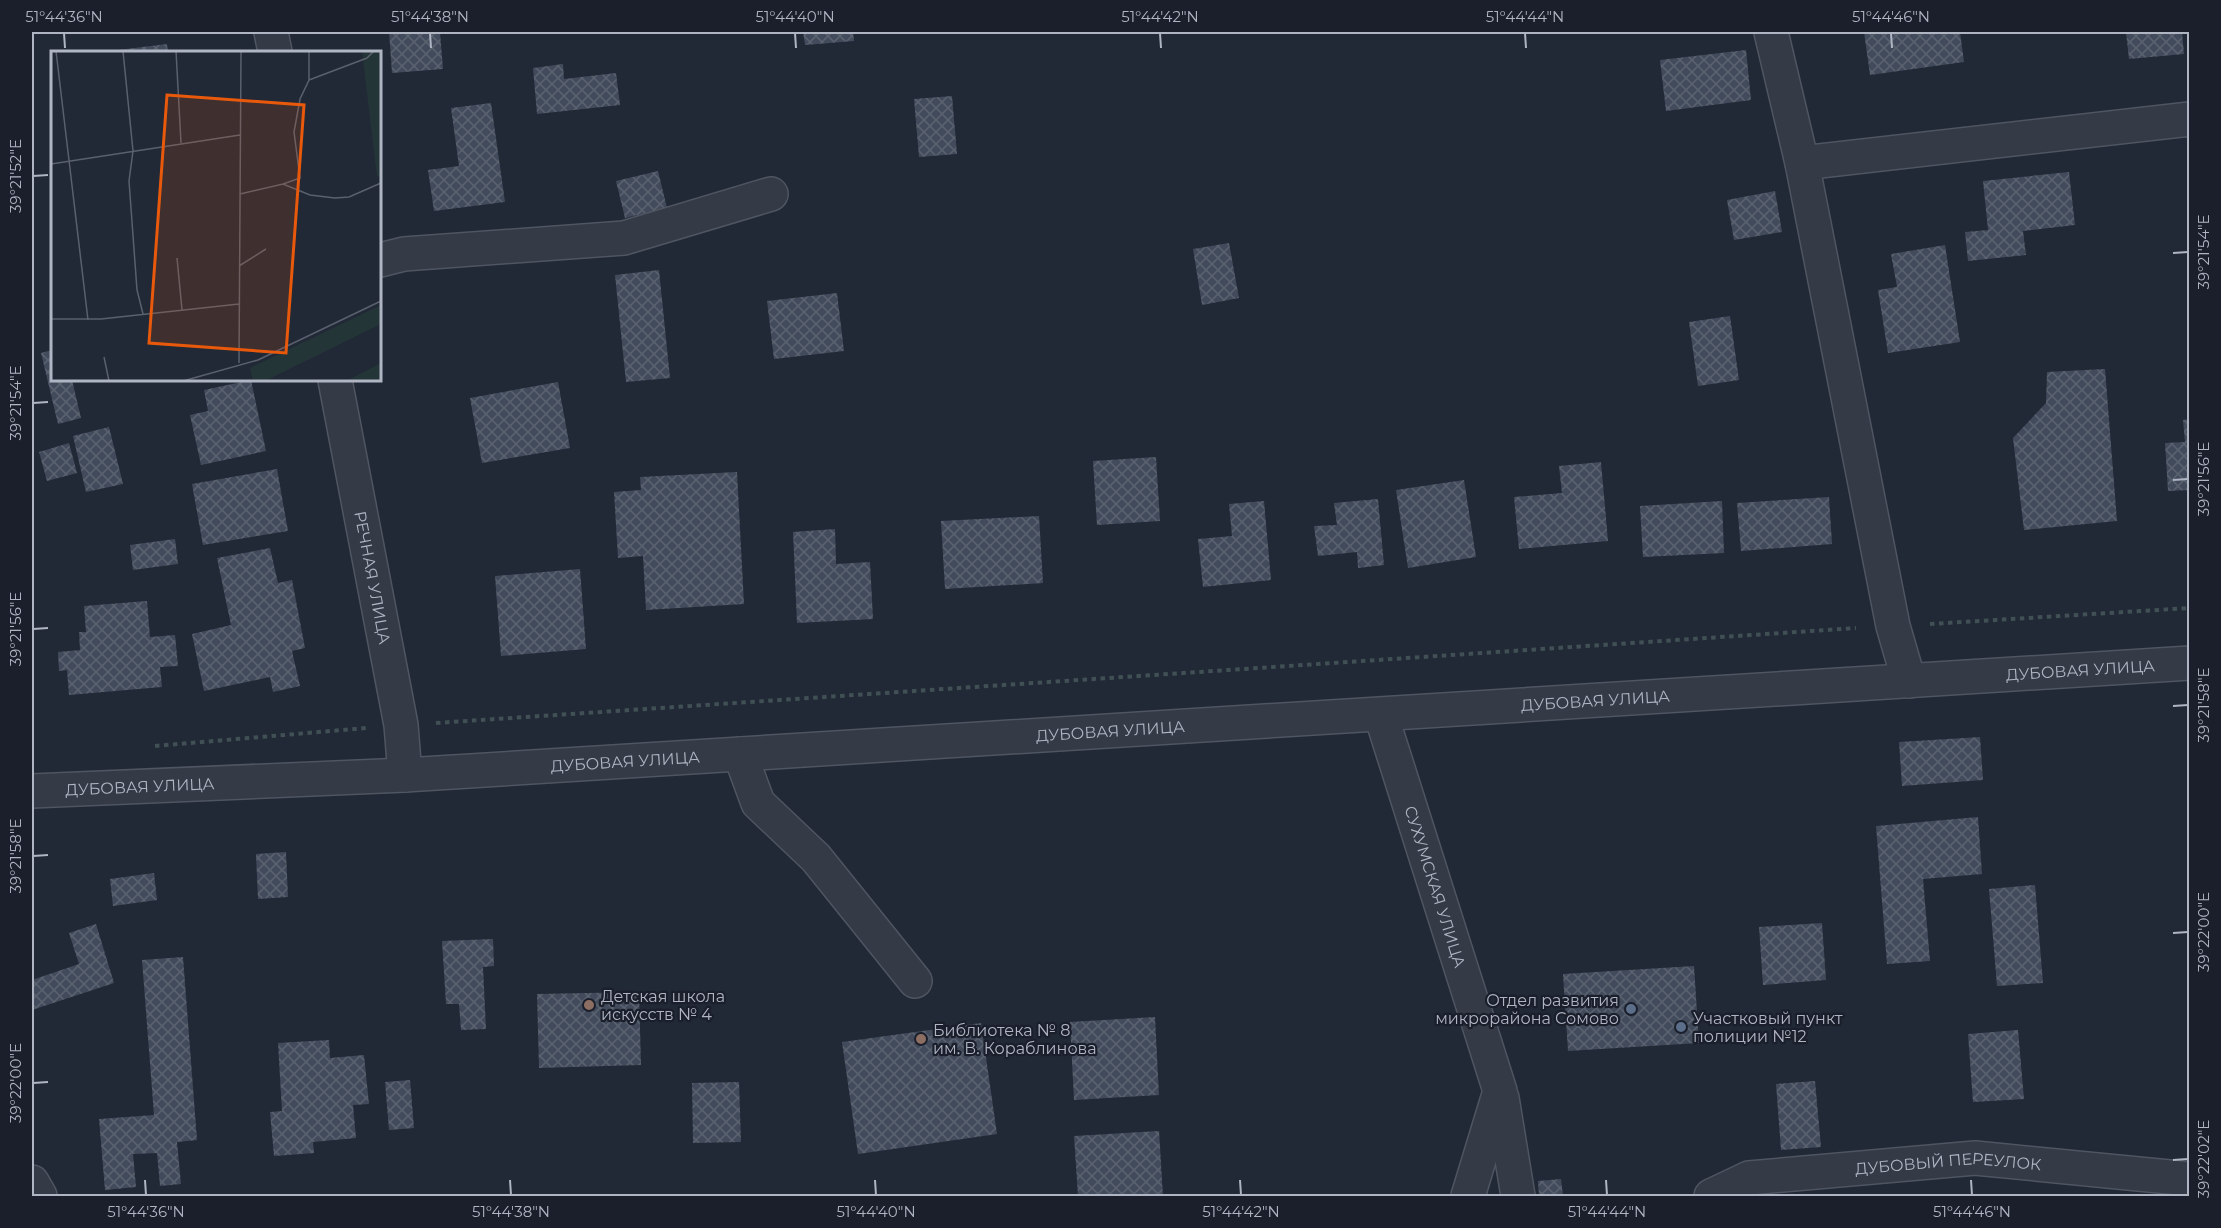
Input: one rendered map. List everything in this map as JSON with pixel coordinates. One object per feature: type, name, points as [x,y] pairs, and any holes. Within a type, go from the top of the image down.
[{"type":"street","points":[[271,32],[275,51]]},
{"type":"street","points":[[1771,32],[1802,163],[1893,626],[1909,681]]},
{"type":"street","points":[[1802,163],[2190,119]]},
{"type":"street","points":[[381,260],[404,254],[624,238],[771,194]]},
{"type":"street","name":"РЕЧНАЯ УЛИЦА","points":[[335,381],[401,726],[405,775]]},
{"type":"street","name":"ДУБОВАЯ УЛИЦА","points":[[32,791],[405,775],[2190,663]]},
{"type":"street","name":"СУХУМСКАЯ УЛИЦА","points":[[1382,715],[1500,1091]]},
{"type":"street","points":[[740,754],[758,802],[816,858],[915,981]]},
{"type":"street","points":[[1468,1197],[1500,1091]]},
{"type":"street","points":[[1500,1091],[1518,1197]]},
{"type":"street","name":"ДУБОВЫЙ ПЕРЕУЛОК","points":[[1711,1197],[1749,1178],[1975,1158],[2190,1179]]},
{"type":"street","points":[[32,1182],[40,1197]]},
{"type":"path","points":[[151,746],[401,726],[2190,608]]},
{"type":"building","points":[[389,32],[440,32],[443,69],[392,73]]},
{"type":"building","points":[[803,32],[853,32],[854,41],[805,45]]},
{"type":"building","points":[[1864,32],[1960,32],[1964,62],[1870,75]]},
{"type":"building","points":[[2126,32],[2182,32],[2184,54],[2129,59]]},
{"type":"building","points":[[167,44],[168,51],[110,51]]},
{"type":"building","points":[[1746,50],[1751,100],[1666,111],[1660,60]]},
{"type":"building","points":[[563,64],[564,79],[616,73],[620,105],[537,114],[533,68]]},
{"type":"building","points":[[952,96],[957,154],[919,157],[914,99]]},
{"type":"building","points":[[491,103],[505,202],[434,211],[428,170],[459,166],[451,108]]},
{"type":"building","points":[[658,171],[667,208],[625,218],[616,181]]},
{"type":"building","points":[[2069,172],[2075,225],[2023,231],[2026,255],[1968,261],[1965,232],[1988,230],[1983,181]]},
{"type":"building","points":[[1775,191],[1782,232],[1734,240],[1727,200]]},
{"type":"building","points":[[1229,243],[1239,298],[1202,305],[1193,249]]},
{"type":"building","points":[[1945,245],[1960,342],[1888,353],[1878,290],[1897,287],[1891,254]]},
{"type":"building","points":[[659,270],[670,378],[626,382],[615,275]]},
{"type":"building","points":[[837,293],[844,351],[774,359],[767,301]]},
{"type":"building","points":[[1730,316],[1739,380],[1698,386],[1689,322]]},
{"type":"building","points":[[51,350],[51,381],[72,381],[81,418],[58,424],[41,353]]},
{"type":"building","points":[[2105,369],[2117,521],[2024,530],[2013,438],[2046,403],[2047,372]]},
{"type":"building","points":[[251,381],[266,451],[201,465],[190,415],[208,411],[204,390]]},
{"type":"building","points":[[558,382],[570,448],[482,463],[470,398]]},
{"type":"building","points":[[2190,419],[2190,490],[2168,491],[2165,443],[2185,442],[2183,420]]},
{"type":"building","points":[[109,427],[123,484],[86,492],[73,436]]},
{"type":"building","points":[[69,443],[77,473],[47,481],[39,452]]},
{"type":"building","points":[[1156,457],[1160,521],[1097,525],[1093,461]]},
{"type":"building","points":[[1601,462],[1608,541],[1519,549],[1514,497],[1562,493],[1559,466]]},
{"type":"building","points":[[277,469],[288,531],[203,545],[192,484]]},
{"type":"building","points":[[737,472],[744,604],[646,610],[643,556],[618,558],[614,492],[641,490],[640,477]]},
{"type":"building","points":[[1464,480],[1476,557],[1408,568],[1396,490]]},
{"type":"building","points":[[1829,497],[1832,544],[1741,551],[1737,503]]},
{"type":"building","points":[[1378,499],[1384,565],[1358,568],[1357,552],[1318,556],[1314,526],[1337,525],[1334,503]]},
{"type":"building","points":[[1264,501],[1271,580],[1203,587],[1198,539],[1232,536],[1229,504]]},
{"type":"building","points":[[1722,501],[1724,553],[1643,557],[1640,506]]},
{"type":"building","points":[[1039,516],[1043,583],[945,589],[941,521]]},
{"type":"building","points":[[835,529],[836,564],[870,562],[873,619],[797,623],[793,532]]},
{"type":"building","points":[[175,539],[178,564],[133,570],[130,545]]},
{"type":"building","points":[[270,548],[278,583],[292,580],[305,648],[292,651],[300,686],[273,692],[270,677],[204,691],[192,634],[231,625],[217,558]]},
{"type":"building","points":[[580,569],[586,649],[501,656],[495,576]]},
{"type":"building","points":[[147,601],[150,637],[175,635],[178,666],[160,667],[162,687],[69,695],[67,670],[59,671],[58,652],[80,650],[79,632],[86,632],[84,606]]},
{"type":"building","points":[[1980,737],[1983,780],[1902,786],[1899,742]]},
{"type":"building","points":[[1978,817],[1982,874],[1923,879],[1930,961],[1887,964],[1876,826]]},
{"type":"building","points":[[286,852],[288,897],[258,899],[256,854]]},
{"type":"building","points":[[154,873],[157,900],[113,906],[110,879]]},
{"type":"building","points":[[2035,885],[2043,983],[1997,986],[1989,889]]},
{"type":"building","points":[[1822,923],[1826,980],[1763,985],[1759,927]]},
{"type":"building","points":[[96,924],[114,983],[32,1010],[32,980],[79,964],[69,933]]},
{"type":"building","points":[[493,939],[494,966],[483,967],[486,1029],[461,1030],[459,1004],[446,1004],[442,941]]},
{"type":"building","points":[[183,957],[197,1140],[177,1142],[181,1184],[160,1186],[157,1153],[133,1154],[136,1187],[105,1190],[99,1119],[154,1115],[142,960]]},
{"type":"building","points":[[1694,966],[1699,1043],[1568,1051],[1563,974]]},
{"type":"building","points":[[639,992],[641,1065],[539,1068],[537,994]]},
{"type":"building","points":[[1155,1017],[1159,1095],[1074,1100],[1070,1022]]},
{"type":"building","points":[[981,1023],[997,1134],[858,1154],[842,1042]]},
{"type":"building","points":[[2018,1030],[2024,1099],[1973,1102],[1968,1034]]},
{"type":"building","points":[[329,1040],[330,1058],[364,1055],[369,1104],[353,1105],[356,1138],[313,1142],[314,1153],[274,1156],[270,1112],[282,1111],[278,1043]]},
{"type":"building","points":[[410,1080],[414,1128],[389,1130],[385,1082]]},
{"type":"building","points":[[1815,1081],[1821,1147],[1781,1150],[1776,1084]]},
{"type":"building","points":[[739,1082],[741,1142],[693,1143],[692,1083]]},
{"type":"building","points":[[1159,1131],[1163,1196],[1078,1196],[1074,1136]]},
{"type":"building","points":[[1561,1179],[1563,1196],[1539,1196],[1538,1181]]},
{"type":"place","name":"Детская школа искусств № 4","points":[[589,1005]]},
{"type":"place","name":"Отдел развития микрорайона Сомово","points":[[1631,1009]]},
{"type":"place","name":"Участковый пункт полиции №12","points":[[1681,1027]]},
{"type":"place","name":"Библиотека № 8 им. В. Кораблинова","points":[[921,1039]]}]
